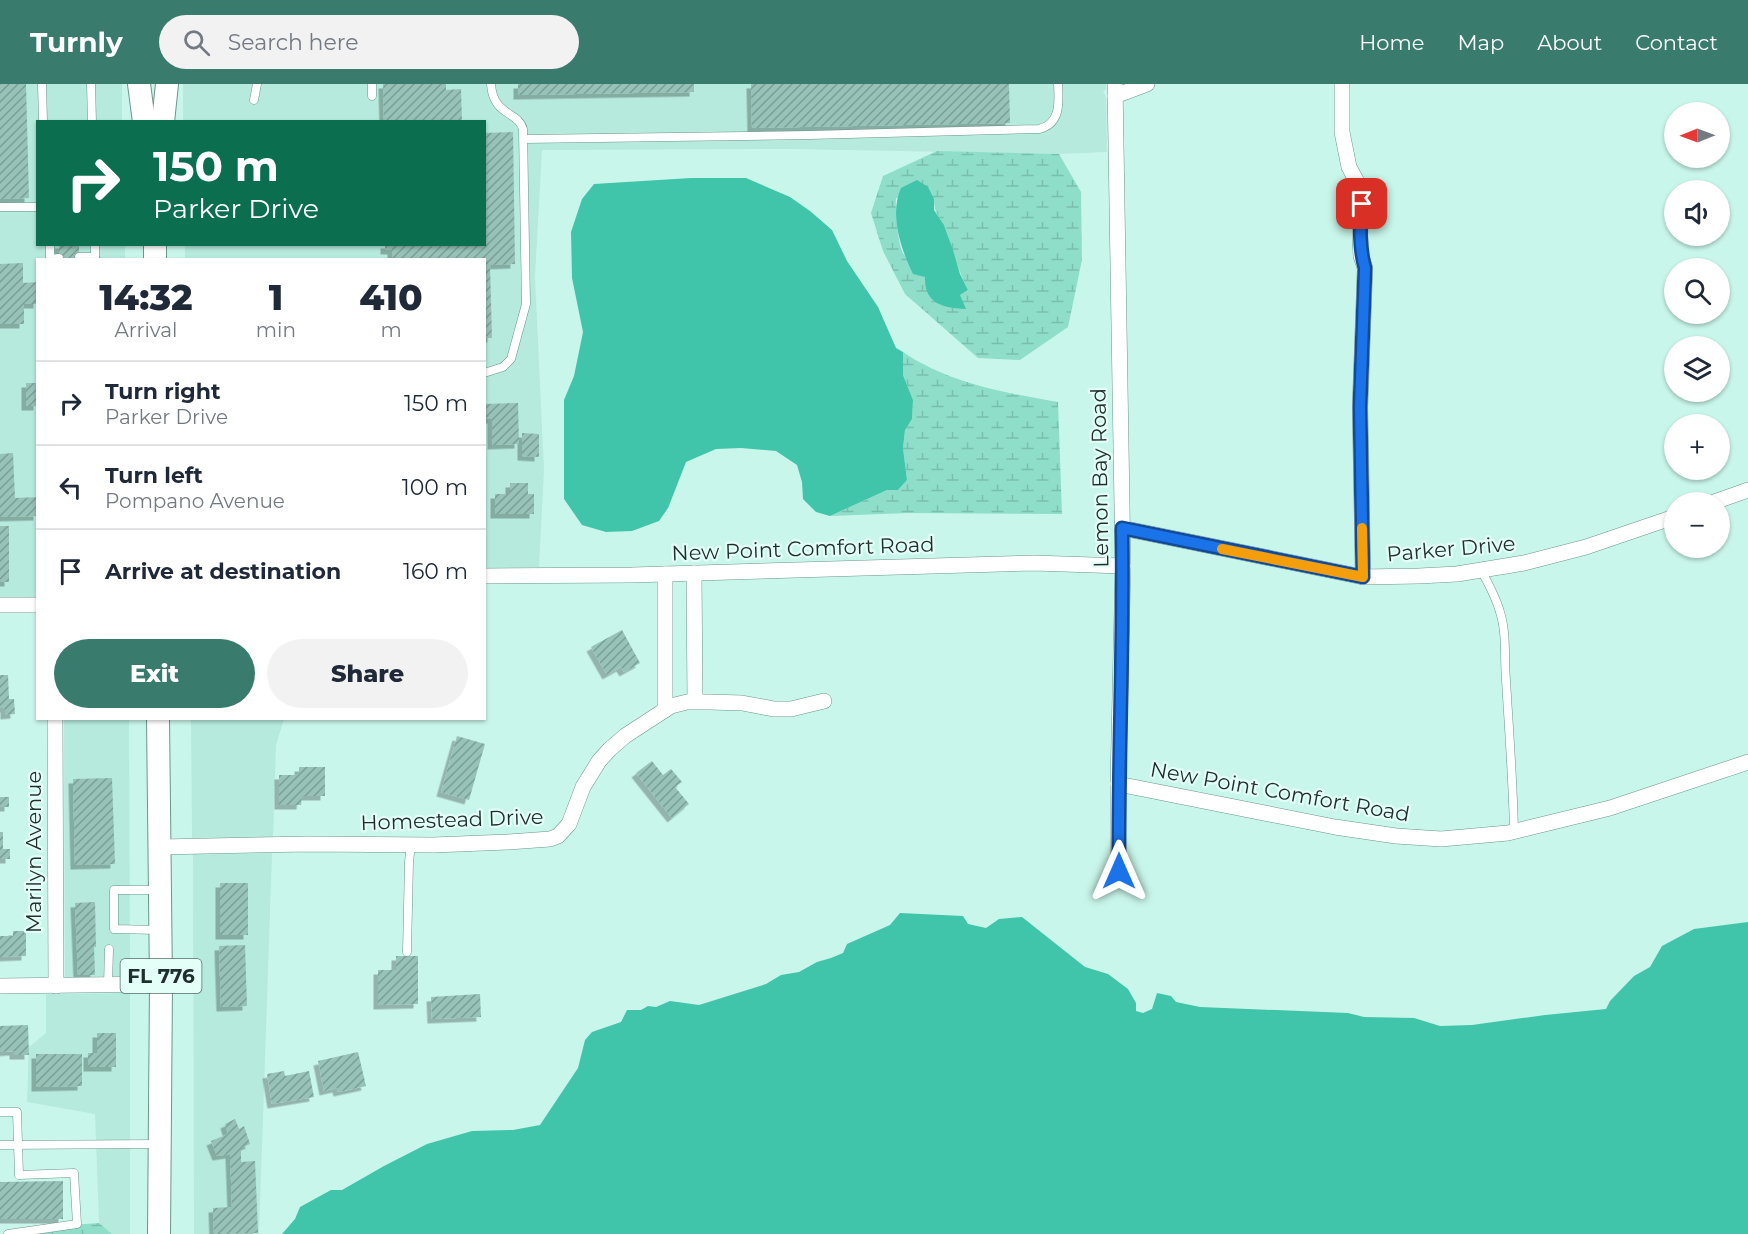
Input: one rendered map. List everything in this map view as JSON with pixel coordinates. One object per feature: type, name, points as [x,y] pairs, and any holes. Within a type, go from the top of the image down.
[{"type":"main road","points":[[140,84],[144,120]]},
{"type":"main road","points":[[163,120],[167,84]]},
{"type":"main road","name":"FL 776","points":[[158,720],[161,984],[159,1234]]},
{"type":"street","points":[[1115,90],[1147,84]]},
{"type":"street","points":[[1342,84],[1342,132],[1349,167],[1361,193],[1361,256],[1365,268],[1360,407],[1363,577]]},
{"type":"street","name":"Lemon Bay Road","points":[[1115,90],[1123,566],[1118,784],[1119,871]]},
{"type":"street","points":[[1730,496],[1748,490]]},
{"type":"street","name":"Parker Drive","points":[[1122,528],[1363,577],[1457,574],[1524,564],[1586,547],[1664,520]]},
{"type":"street","name":"New Point Comfort Road","points":[[486,576],[665,574],[1034,563],[1123,566]]},
{"type":"street","points":[[694,573],[694,701]]},
{"type":"street","points":[[665,574],[665,710]]},
{"type":"street","points":[[0,605],[36,605]]},
{"type":"street","name":"Homestead Drive","points":[[159,847],[508,842],[558,836],[569,824],[577,799],[591,774],[610,749],[625,736],[665,710],[694,701],[729,702],[791,709],[824,701]]},
{"type":"street","name":"Marilyn Avenue","points":[[55,720],[56,986]]},
{"type":"street","name":"New Point Comfort Road","points":[[1118,784],[1335,827],[1396,836],[1441,839],[1486,837],[1514,832],[1610,808],[1748,762]]},
{"type":"street","points":[[0,986],[161,984]]},
{"type":"lane","points":[[42,84],[43,120]]},
{"type":"lane","points":[[91,84],[92,120]]},
{"type":"lane","points":[[254,100],[257,84]]},
{"type":"lane","points":[[372,84],[372,96]]},
{"type":"lane","points":[[486,372],[503,367],[511,359],[526,304],[522,125],[499,107],[492,93],[491,84]]},
{"type":"lane","points":[[524,139],[1038,129],[1046,128],[1055,118],[1059,102],[1058,84]]},
{"type":"lane","points":[[0,207],[36,207]]},
{"type":"lane","points":[[79,257],[95,258]]},
{"type":"lane","points":[[1481,570],[1495,597],[1504,629],[1513,774],[1514,832]]},
{"type":"lane","points":[[407,952],[411,844]]},
{"type":"lane","points":[[160,890],[114,890],[114,929],[160,930]]},
{"type":"lane","points":[[108,985],[109,949]]},
{"type":"lane","points":[[0,1112],[16,1112],[20,1175],[74,1173],[77,1224],[8,1234]]},
{"type":"lane","points":[[0,1145],[159,1144]]},
{"type":"shaded area","points":[[0,84],[122,84],[122,120],[36,120],[36,246],[125,246],[125,258],[36,258],[36,597],[0,597]]},
{"type":"shaded area","points":[[183,84],[1106,84],[1106,90],[1103,91],[1106,97],[1107,152],[1059,154],[792,149],[542,150],[535,277],[544,470],[539,567],[486,568],[486,258],[185,258],[185,246],[486,246],[486,120],[183,120]]},
{"type":"shaded area","points":[[691,178],[746,178],[790,197],[832,230],[847,261],[878,307],[896,348],[903,352],[903,375],[913,400],[912,419],[905,430],[903,448],[907,480],[898,490],[887,490],[830,516],[816,512],[803,499],[802,482],[797,465],[776,451],[741,448],[716,449],[686,462],[668,508],[659,521],[632,531],[606,532],[582,525],[564,499],[564,400],[574,376],[583,332],[572,278],[571,232],[582,199],[594,184]]},
{"type":"shaded area","points":[[917,180],[928,187],[934,199],[934,210],[944,225],[960,274],[968,290],[960,295],[966,309],[943,306],[932,299],[928,293],[925,277],[913,274],[904,254],[898,232],[896,209],[901,188]]},
{"type":"shaded area","points":[[64,720],[129,720],[130,976],[65,977]]},
{"type":"shaded area","points":[[191,720],[284,720],[276,745],[273,837],[192,838]]},
{"type":"shaded area","points":[[272,853],[259,1234],[194,1234],[193,854]]},
{"type":"shaded area","points":[[900,913],[963,916],[968,924],[986,928],[999,919],[1022,917],[1085,967],[1108,974],[1128,989],[1136,1003],[1136,1011],[1143,1013],[1152,1009],[1157,993],[1171,996],[1176,1002],[1200,1007],[1414,1018],[1440,1026],[1472,1025],[1606,1009],[1610,1001],[1634,976],[1650,967],[1662,946],[1694,929],[1748,922],[1748,1234],[282,1234],[295,1219],[300,1207],[331,1190],[342,1190],[427,1144],[472,1131],[513,1130],[540,1125],[578,1068],[585,1040],[592,1032],[621,1022],[627,1010],[641,1010],[648,1006],[656,1007],[670,1001],[699,1005],[766,984],[781,975],[799,972],[817,962],[843,953],[847,944],[890,925]]},
{"type":"shaded area","points":[[130,993],[130,1234],[112,1234],[99,1223],[95,1114],[27,1102],[29,1047],[46,1033],[46,994]]},
{"type":"green space","points":[[937,151],[1059,154],[1081,192],[1082,260],[1068,327],[1020,360],[978,358],[905,294],[883,251],[871,213],[883,176]],"holes":[[[896,198],[934,199],[936,212],[946,230],[958,268],[968,290],[960,295],[965,309],[932,283],[909,261],[901,249],[897,227]]]},
{"type":"green space","points":[[903,352],[920,363],[958,379],[1058,402],[1062,514],[908,513],[830,516],[887,490],[898,490],[907,480],[903,448],[905,430],[912,419],[913,400],[903,375]]},
{"type":"green space","points":[[99,1223],[112,1234],[27,1234],[72,1225]]},
{"type":"building","points":[[0,84],[26,84],[29,198],[0,199]]},
{"type":"building","points":[[383,84],[446,84],[446,90],[461,89],[462,120],[384,120]]},
{"type":"building","points":[[518,84],[694,84],[694,92],[518,95]]},
{"type":"building","points":[[751,84],[1009,84],[1010,123],[752,128]]},
{"type":"building","points":[[513,132],[515,264],[490,265],[492,338],[486,338],[486,258],[392,258],[392,250],[385,250],[385,246],[486,246],[486,133]]},
{"type":"building","points":[[59,246],[79,246],[79,258],[59,258]]},
{"type":"building","points":[[23,263],[23,283],[36,282],[36,304],[24,304],[24,324],[0,324],[0,264]]},
{"type":"building","points":[[26,383],[36,383],[36,406],[26,406]]},
{"type":"building","points":[[518,403],[519,444],[492,445],[492,419],[486,419],[486,404]]},
{"type":"building","points":[[522,433],[539,434],[539,457],[522,456]]},
{"type":"building","points":[[13,453],[15,498],[36,497],[36,516],[0,517],[0,454]]},
{"type":"building","points":[[510,483],[528,483],[528,494],[534,494],[534,514],[495,514],[495,494],[510,494]]},
{"type":"building","points":[[0,526],[9,526],[9,582],[0,582]]},
{"type":"building","points":[[622,630],[640,663],[624,672],[621,667],[607,675],[591,647]]},
{"type":"building","points":[[0,675],[8,675],[9,699],[14,699],[15,714],[5,715],[5,708],[0,708]]},
{"type":"building","points":[[457,736],[485,744],[469,800],[441,792]]},
{"type":"building","points":[[652,761],[663,775],[671,769],[682,782],[675,787],[689,804],[672,818],[636,773]]},
{"type":"building","points":[[299,767],[325,767],[325,796],[302,796],[301,805],[279,805],[279,775],[299,775]]},
{"type":"building","points":[[112,778],[115,864],[75,865],[73,779]]},
{"type":"building","points":[[0,797],[9,797],[9,807],[0,807]]},
{"type":"building","points":[[0,832],[3,832],[3,849],[10,849],[10,859],[0,859]]},
{"type":"building","points":[[220,883],[248,883],[248,935],[220,935]]},
{"type":"building","points":[[95,902],[95,975],[78,975],[75,903]]},
{"type":"building","points":[[13,931],[26,931],[26,956],[0,957],[0,936],[13,936]]},
{"type":"building","points":[[245,945],[247,1006],[221,1007],[219,946]]},
{"type":"building","points":[[396,956],[418,956],[418,1004],[378,1005],[378,970],[396,970]]},
{"type":"building","points":[[480,994],[481,1017],[432,1019],[431,997]]},
{"type":"building","points":[[28,1025],[29,1055],[14,1055],[14,1051],[0,1052],[0,1026]]},
{"type":"building","points":[[97,1033],[116,1033],[116,1067],[88,1067],[88,1053],[97,1053]]},
{"type":"building","points":[[358,1052],[366,1086],[338,1092],[337,1088],[324,1091],[318,1061]]},
{"type":"building","points":[[36,1054],[82,1054],[82,1086],[36,1087]]},
{"type":"building","points":[[284,1071],[285,1076],[309,1071],[314,1097],[272,1104],[267,1074]]},
{"type":"building","points":[[235,1119],[239,1129],[244,1126],[250,1144],[241,1148],[241,1162],[255,1161],[258,1233],[214,1234],[213,1208],[232,1207],[230,1154],[217,1156],[211,1141],[228,1134],[225,1124]]},
{"type":"building","points":[[63,1181],[63,1219],[0,1219],[0,1182]]},
{"type":"slow traffic","points":[[1222,549],[1363,577],[1362,528]]},
{"type":"route","points":[[1119,871],[1122,528],[1363,577],[1360,407],[1365,268],[1361,256],[1360,236],[1362,204]]}]
